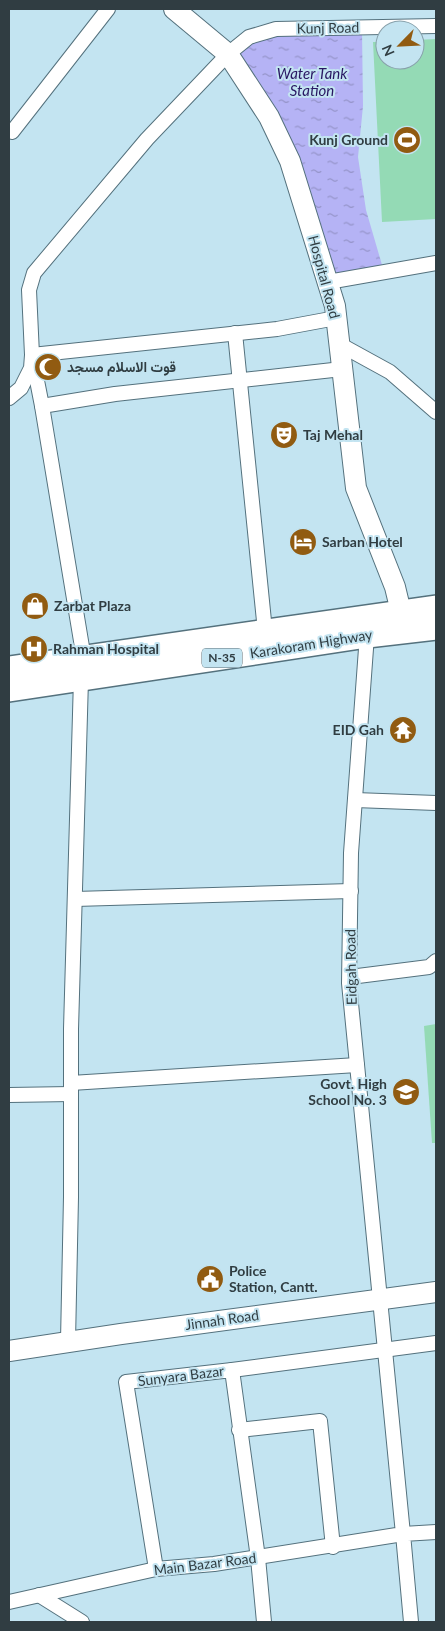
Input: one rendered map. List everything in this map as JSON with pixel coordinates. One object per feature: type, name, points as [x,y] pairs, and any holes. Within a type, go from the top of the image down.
[{"type":"highway","name":"Karakoram Highway","points":[[9,689],[83,669],[265,631],[436,608]]},
{"type":"highway","name":"Karakoram Highway","points":[[9,669],[83,669],[436,627]]},
{"type":"main road","name":"Hospital Road","points":[[174,9],[228,54],[269,117],[290,161],[335,306],[356,488],[395,587],[401,612]]},
{"type":"main road","name":"Jinnah Road","points":[[9,1351],[68,1341],[436,1292]]},
{"type":"street","points":[[12,132],[108,9]]},
{"type":"street","name":"Kunj Road","points":[[32,355],[29,290],[34,273],[147,139],[228,54],[249,37],[276,29],[436,26]]},
{"type":"street","points":[[328,282],[436,263]]},
{"type":"street","points":[[32,355],[277,329],[336,318]]},
{"type":"street","points":[[235,333],[265,631]]},
{"type":"street","points":[[339,344],[390,372],[436,412]]},
{"type":"street","points":[[9,398],[21,388],[28,377],[32,355]]},
{"type":"street","points":[[32,355],[42,406],[83,669],[71,1028],[68,1341]]},
{"type":"street","points":[[42,406],[115,394],[342,369]]},
{"type":"street","name":"Eidgah Road","points":[[367,635],[355,800],[350,977],[379,1299]]},
{"type":"street","points":[[355,800],[436,803]]},
{"type":"street","points":[[76,899],[351,891]]},
{"type":"street","points":[[350,977],[429,967],[436,961]]},
{"type":"street","points":[[9,1095],[71,1088],[357,1065]]},
{"type":"street","points":[[379,1299],[386,1349],[412,1622]]},
{"type":"street","points":[[232,1370],[436,1343]]},
{"type":"street","name":"Sunyara Bazar","points":[[156,1569],[126,1382],[232,1370],[258,1558],[264,1622]]},
{"type":"street","points":[[239,1430],[320,1421],[333,1547]]},
{"type":"street","name":"Main Bazar Road","points":[[9,1602],[156,1569],[214,1564],[333,1547],[404,1534],[436,1532]]},
{"type":"street","points":[[39,1595],[82,1622]]},
{"type":"green space","name":"Kunj Ground","points":[[436,39],[436,219],[382,222],[373,42],[375,42],[375,70],[425,70],[425,40]]},
{"type":"green space","points":[[436,1024],[436,1143],[432,1143],[424,1026]]},
{"type":"water","name":"Water Tank Station","points":[[362,30],[363,106],[358,157],[366,210],[382,265],[334,277],[234,56],[252,40],[278,34]]},
{"type":"place","name":"Kunj Ground","points":[[407,140]]},
{"type":"place","name":"قوت الاسلام مسجد","points":[[48,367]]},
{"type":"place","name":"Taj Mehal","points":[[284,435]]},
{"type":"place","name":"Sarban Hotel","points":[[303,542]]},
{"type":"place","name":"Zarbat Plaza","points":[[35,606]]},
{"type":"place","name":"Rahman Hospital","points":[[34,649]]},
{"type":"place","name":"EID Gah","points":[[403,730]]},
{"type":"place","name":"Govt. High School No. 3","points":[[406,1092]]},
{"type":"place","name":"Police Station, Cantt.","points":[[210,1279]]}]
